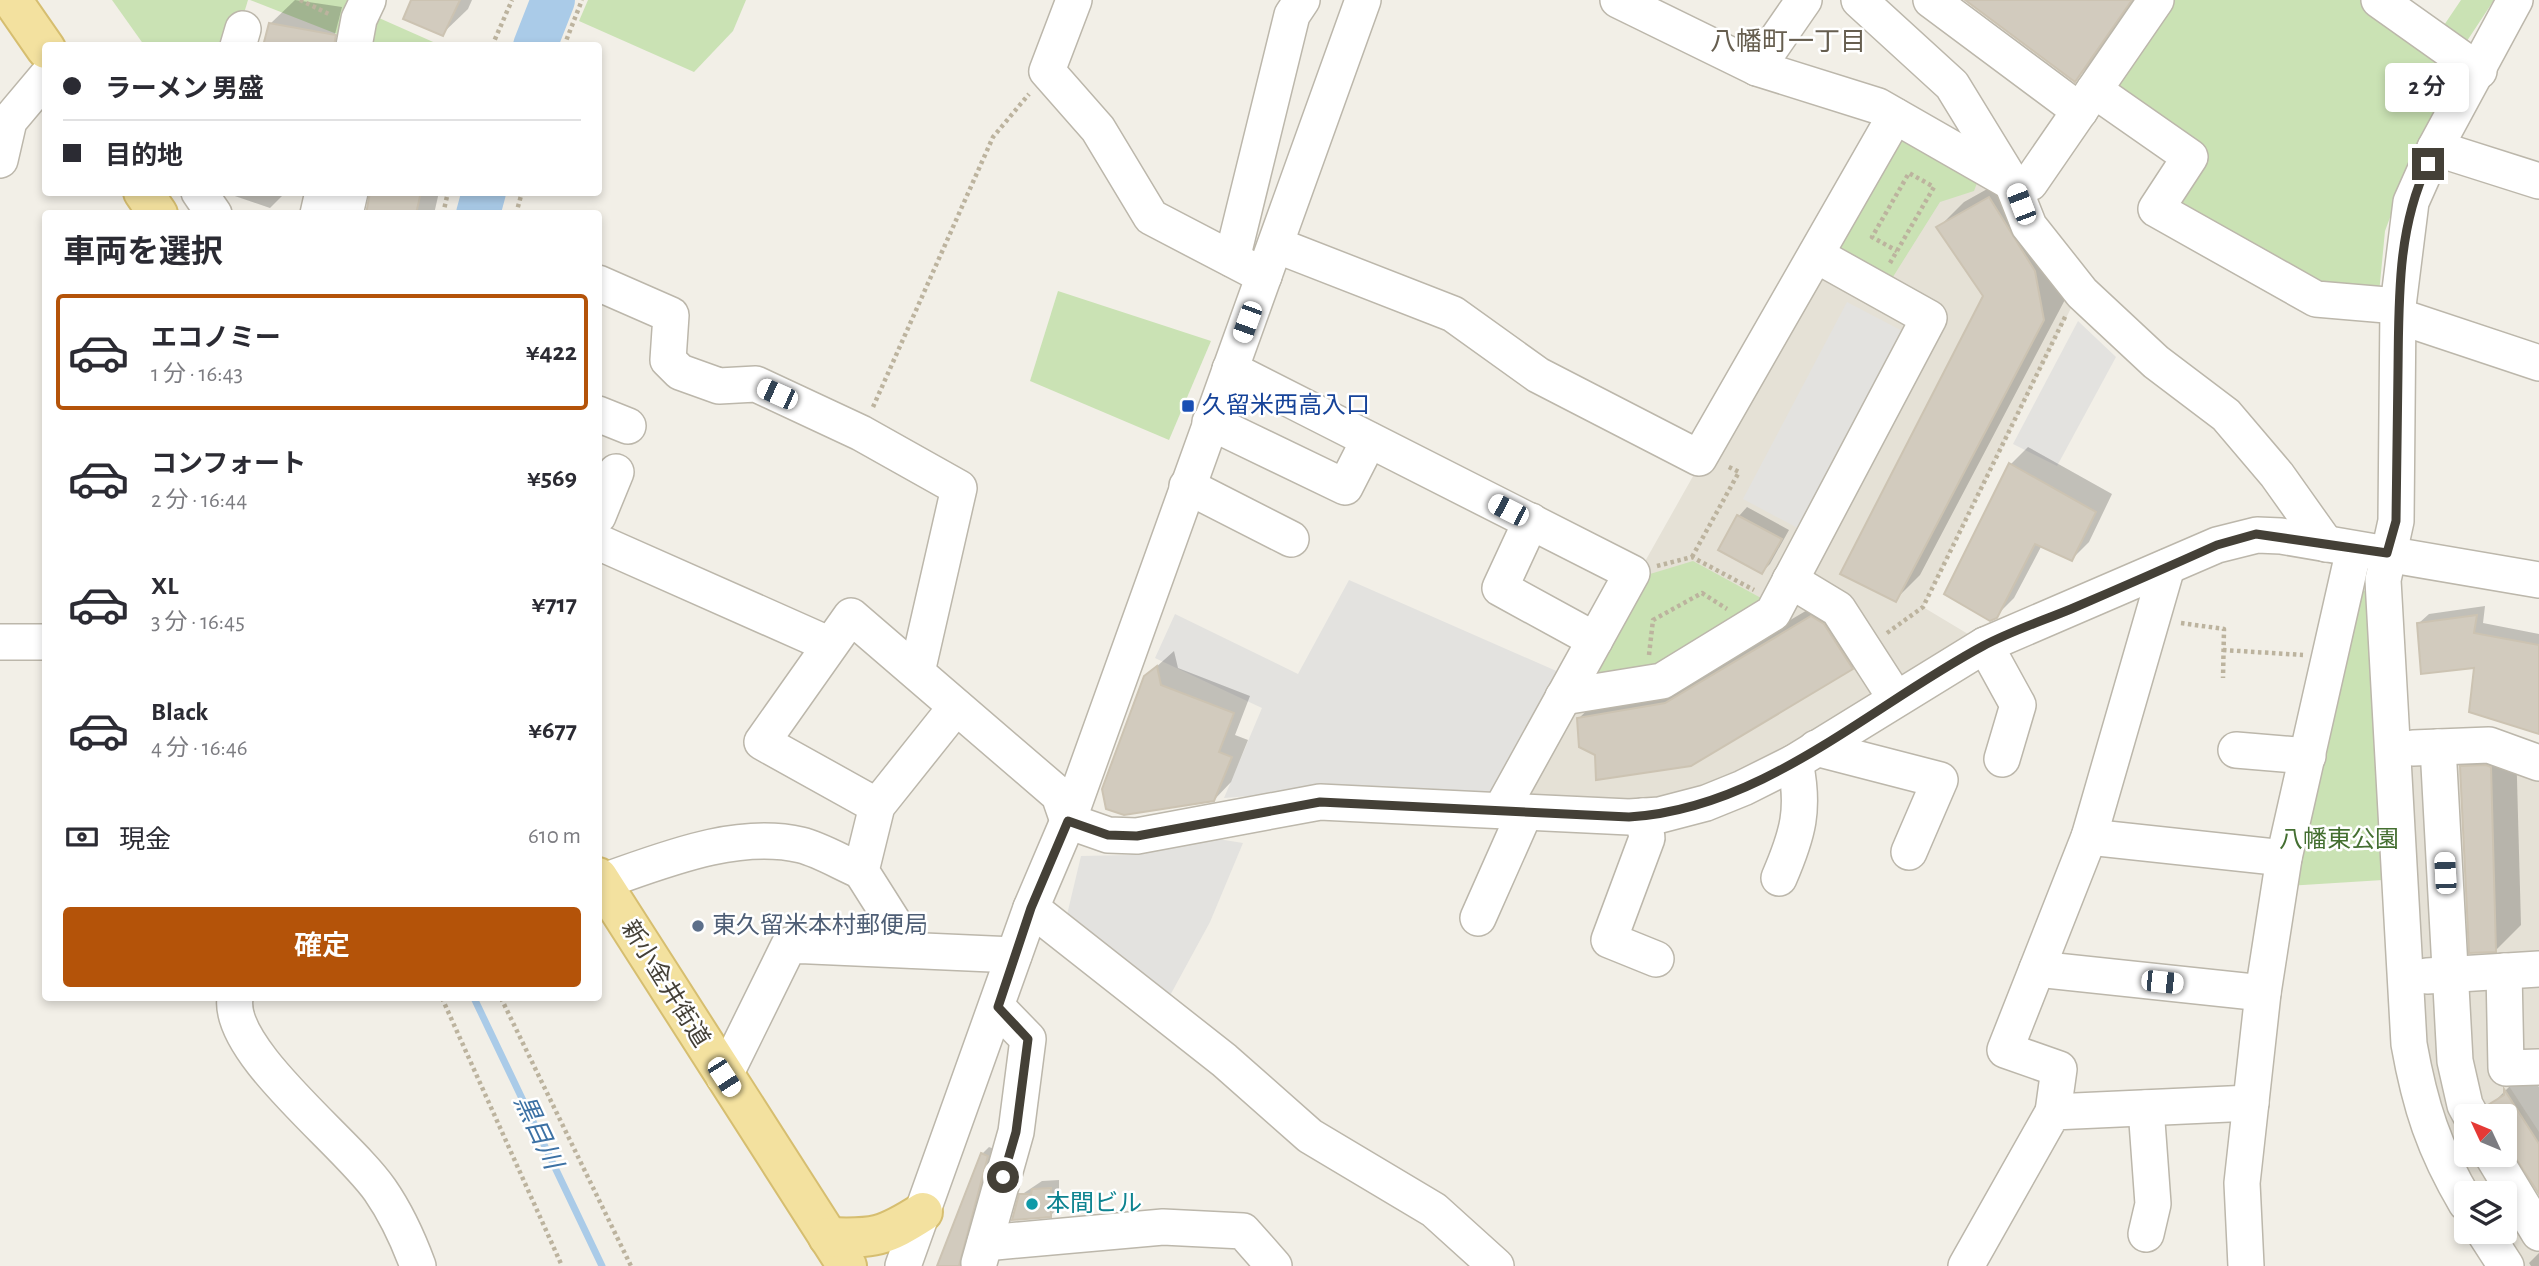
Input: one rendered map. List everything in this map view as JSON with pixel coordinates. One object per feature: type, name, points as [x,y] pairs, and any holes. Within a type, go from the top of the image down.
[{"type":"main road","points":[[12,0],[42,43]]},
{"type":"main road","name":"新小金井街道","points":[[602,882],[837,1251]]},
{"type":"main road","points":[[837,1251],[891,1232],[923,1212]]},
{"type":"street","points":[[355,42],[359,19],[368,0]]},
{"type":"street","points":[[1074,0],[1047,71],[1098,129],[1151,216],[1233,259],[1270,260],[1453,314],[1538,375],[1699,458],[1895,116]]},
{"type":"street","points":[[1233,259],[1292,15],[1301,0]]},
{"type":"street","points":[[903,1266],[998,1007],[1031,908],[1068,821],[1186,485],[1363,0]]},
{"type":"street","points":[[1618,0],[1757,68],[1878,106],[2021,183]]},
{"type":"street","points":[[1757,68],[1804,0]]},
{"type":"street","points":[[1859,0],[1952,85],[2021,183],[2029,226],[2078,289],[2156,362],[2226,415],[2277,475],[2356,549],[2383,580],[2409,1044],[2424,1116],[2440,1159],[2454,1183]]},
{"type":"street","points":[[1931,0],[2087,101],[2190,157],[2156,209],[2316,299],[2398,311],[2539,363]]},
{"type":"street","points":[[2021,183],[2087,101],[2156,0]]},
{"type":"street","points":[[2379,0],[2479,71]]},
{"type":"street","points":[[2246,1266],[2242,1183],[2263,993],[2284,858],[2356,549],[2396,521],[2398,311],[2411,202],[2435,148],[2515,0]]},
{"type":"street","points":[[0,160],[9,121],[42,81]]},
{"type":"street","points":[[2435,148],[2539,181]]},
{"type":"street","points":[[1563,697],[1661,681],[1773,613],[1929,318],[1815,255]]},
{"type":"street","points":[[602,285],[671,315],[668,359],[680,372],[719,386],[755,384],[861,433],[959,488],[917,671]]},
{"type":"street","points":[[1230,369],[1632,573],[1563,697],[1513,811],[1478,918]]},
{"type":"street","points":[[1210,422],[1345,488],[1369,440]]},
{"type":"street","points":[[602,506],[616,472]]},
{"type":"street","points":[[1186,485],[1291,539]]},
{"type":"street","points":[[1531,521],[1500,588],[1595,640]]},
{"type":"street","points":[[1068,821],[1108,835],[1137,836],[1320,802],[1643,816],[1706,803],[1806,755],[1984,645],[2217,545],[2256,534],[2539,580]]},
{"type":"street","points":[[602,544],[828,644]]},
{"type":"street","points":[[1966,1266],[2053,1111],[2059,1069],[2005,1050],[2088,837],[2167,567]]},
{"type":"street","points":[[1784,592],[1838,608],[1896,698]]},
{"type":"street","points":[[877,806],[762,742],[828,644],[851,616],[1059,795],[1068,821]]},
{"type":"street","points":[[0,642],[42,642]]},
{"type":"street","points":[[1984,645],[2018,705],[2002,759]]},
{"type":"street","points":[[860,871],[877,806],[956,707]]},
{"type":"street","points":[[2392,749],[2489,745],[2539,763]]},
{"type":"street","points":[[2438,747],[2455,1061],[2466,1104]]},
{"type":"street","points":[[2236,750],[2308,756]]},
{"type":"street","points":[[1806,755],[1940,780],[1909,852]]},
{"type":"street","points":[[1779,878],[1793,845],[1806,755]]},
{"type":"street","points":[[1643,816],[1647,838],[1609,940],[1656,959]]},
{"type":"street","points":[[2088,837],[2284,858]]},
{"type":"street","points":[[602,878],[699,848],[774,842],[802,845],[860,871],[911,950]]},
{"type":"street","points":[[1031,908],[1224,1060],[1310,1136],[1434,1210],[1496,1266]]},
{"type":"street","points":[[724,1077],[789,945],[1014,955]]},
{"type":"street","points":[[2037,969],[2263,993]]},
{"type":"street","points":[[2405,977],[2539,969]]},
{"type":"street","points":[[2504,971],[2506,1068],[2528,1067]]},
{"type":"street","points":[[235,1001],[233,1012],[242,1034],[304,1109],[349,1150],[380,1190],[405,1233],[418,1266]]},
{"type":"street","points":[[998,1007],[1028,1039],[1016,1132],[981,1254],[1164,1227],[1243,1231],[1274,1266]]},
{"type":"street","points":[[2478,1104],[2528,1067]]},
{"type":"street","points":[[2053,1111],[2251,1104]]},
{"type":"street","points":[[2146,1108],[2153,1204],[2146,1234]]},
{"type":"street","points":[[2517,1205],[2539,1233]]},
{"type":"street","points":[[2492,1244],[2506,1266]]},
{"type":"path","points":[[494,42],[512,0]]},
{"type":"path","points":[[566,42],[582,0]]},
{"type":"path","points":[[861,433],[993,137],[1047,71]]},
{"type":"path","points":[[1875,288],[1897,251],[1934,187],[1909,173],[1872,237],[1897,251]]},
{"type":"path","points":[[1864,649],[1923,607],[2078,289]]},
{"type":"path","points":[[1692,557],[1739,472],[1702,453]]},
{"type":"path","points":[[1632,573],[1692,557],[1784,592]]},
{"type":"path","points":[[1646,683],[1653,620],[1702,593],[1734,614]]},
{"type":"path","points":[[2153,618],[2224,629],[2222,678]]},
{"type":"path","points":[[2223,650],[2332,656]]},
{"type":"path","points":[[443,1001],[562,1266]]},
{"type":"path","points":[[502,1001],[631,1266]]},
{"type":"shaded area","points":[[1897,123],[1986,174],[2073,304],[1923,607],[1973,637],[1812,735],[1707,790],[1658,801],[1608,801],[1520,793],[1567,700]]},
{"type":"shaded area","points":[[1847,302],[1912,336],[1807,533],[1743,499]]},
{"type":"shaded area","points":[[2078,321],[2116,357],[2057,466],[2013,444]]},
{"type":"shaded area","points":[[1349,580],[1561,673],[1494,796],[1328,790],[1224,798],[1262,708],[1155,658],[1175,614],[1298,674]]},
{"type":"shaded area","points":[[2401,738],[2539,751],[2539,1074],[2507,1083],[2539,1132],[2539,1266],[2519,1266],[2509,1244],[2517,1244],[2517,1181],[2466,1181],[2458,1167],[2517,1167],[2517,1104],[2454,1104],[2454,1160],[2426,1108]]},
{"type":"shaded area","points":[[1218,839],[1243,843],[1210,922],[1167,1001],[1066,919],[1081,856],[1128,855]]},
{"type":"green space","points":[[112,0],[248,0],[235,42],[142,42]]},
{"type":"green space","points":[[250,0],[356,0],[342,36]]},
{"type":"green space","points":[[588,0],[746,0],[733,31],[694,72],[579,21]]},
{"type":"green space","points":[[2157,0],[2376,0],[2434,40],[2461,0],[2494,0],[2434,91],[2443,100],[2402,185],[2385,231],[2378,304],[2331,300],[2158,211],[2190,157],[2096,91]]},
{"type":"green space","points":[[370,14],[433,42],[363,42]]},
{"type":"green space","points":[[1898,129],[1980,175],[1974,191],[1940,202],[1886,288],[1824,255]]},
{"type":"green space","points":[[1058,291],[1211,341],[1169,440],[1030,381]]},
{"type":"green space","points":[[1693,561],[1772,604],[1660,677],[1574,692],[1640,577]]},
{"type":"green space","name":"八幡東公園","points":[[2353,588],[2366,591],[2383,880],[2287,886]]},
{"type":"building","points":[[411,0],[460,0],[443,36],[403,19]]},
{"type":"building","points":[[1965,0],[2132,0],[2075,82]]},
{"type":"building","points":[[269,23],[336,35],[335,42],[264,42]]},
{"type":"building","points":[[369,196],[420,196],[417,210],[367,210]]},
{"type":"building","points":[[1989,197],[2035,271],[2044,320],[1896,602],[1840,574],[1983,296],[1936,227]]},
{"type":"building","points":[[2009,463],[2096,512],[2072,561],[2035,544],[1997,618],[1990,621],[1944,594]]},
{"type":"building","points":[[1737,515],[1782,539],[1762,574],[1718,550]]},
{"type":"building","points":[[2477,615],[2474,633],[2539,645],[2539,734],[2469,712],[2474,668],[2421,674],[2417,623]]},
{"type":"building","points":[[1811,616],[1824,624],[1853,669],[1691,766],[1596,780],[1595,755],[1579,747],[1577,718],[1665,703]]},
{"type":"building","points":[[1157,666],[1161,685],[1234,713],[1219,752],[1232,757],[1214,801],[1124,815],[1106,809],[1102,789],[1144,676]]},
{"type":"building","points":[[2460,766],[2491,767],[2496,952],[2469,953]]},
{"type":"building","points":[[2504,1089],[2514,1104],[2490,1104],[2504,1095]]},
{"type":"building","points":[[2517,1109],[2539,1144],[2539,1194],[2517,1160]]},
{"type":"building","points":[[981,1153],[988,1156],[959,1266],[937,1266]]},
{"type":"building","name":"本間ビル","points":[[1051,1188],[1051,1217],[1012,1220],[1019,1194],[1031,1194],[1032,1189]]},
{"type":"waterway","name":"黒目川","points":[[537,42],[553,0]]},
{"type":"waterway","name":"黒目川","points":[[479,210],[483,196]]},
{"type":"waterway","name":"黒目川","points":[[475,1001],[602,1266]]},
{"type":"place","name":"久留米西高入口","points":[[1188,406]]},
{"type":"place","name":"東久留米本村郵便局","points":[[698,926]]},
{"type":"place","name":"本間ビル","points":[[1032,1204]]},
{"type":"district","name":"八幡町一丁目","points":[[1788,42]]},
{"type":"route","points":[[1003,1177],[1016,1132],[1028,1039],[998,1007],[1031,908],[1068,821],[1108,835],[1137,836],[1320,802],[1629,817],[1660,815],[1706,803],[1743,788],[1795,762],[1984,645],[2217,545],[2256,534],[2387,553],[2396,521],[2398,306],[2411,202],[2428,164]]}]
